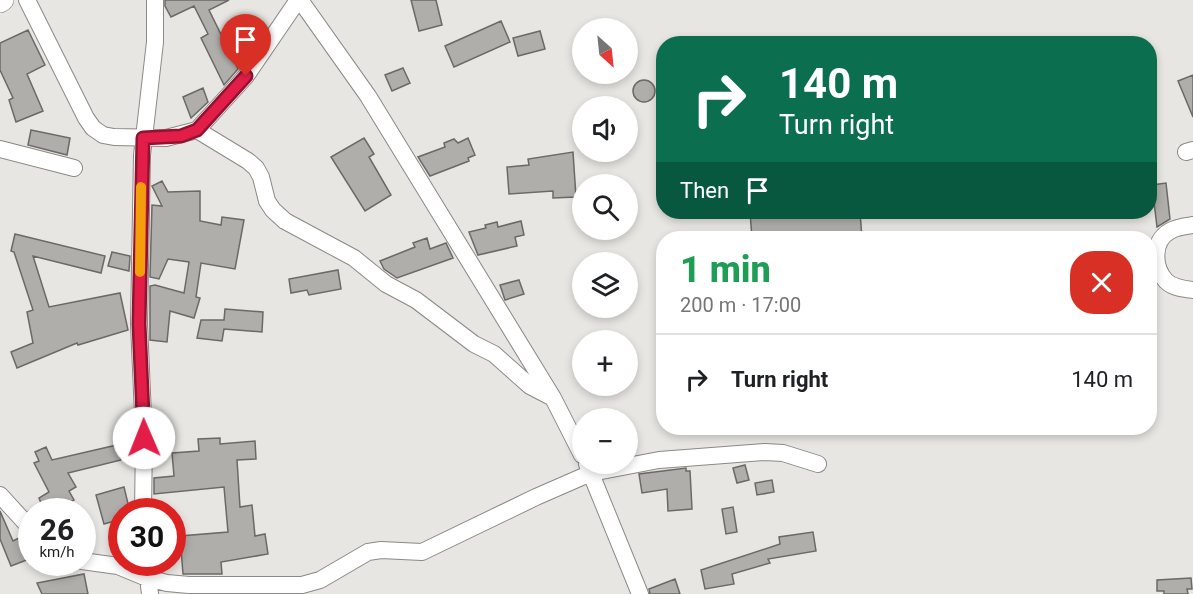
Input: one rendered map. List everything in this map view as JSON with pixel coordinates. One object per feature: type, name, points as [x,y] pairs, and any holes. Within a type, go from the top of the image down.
[{"type":"street","points":[[27,0],[93,128],[103,135],[143,138],[181,136],[197,130],[246,76],[299,0],[368,96],[553,398],[572,435]]},
{"type":"street","points":[[143,498],[144,449],[139,324],[143,138],[155,42],[155,0]]},
{"type":"street","points":[[197,130],[248,160],[256,168],[261,177],[267,201],[285,221],[354,258],[386,284],[416,300],[474,344],[494,354],[530,386],[553,398]]},
{"type":"street","points":[[0,148],[74,168]]},
{"type":"street","points":[[1157,251],[1160,240],[1170,231],[1193,225]]},
{"type":"street","points":[[1157,260],[1159,269],[1167,282],[1181,289],[1193,290]]},
{"type":"street","points":[[638,462],[765,452],[783,453],[818,464]]},
{"type":"street","points":[[96,563],[118,566],[148,578],[189,585],[302,585],[320,580],[368,552],[381,550],[422,552],[578,474]]},
{"type":"street","points":[[591,474],[639,594]]},
{"type":"street","points":[[0,495],[18,515]]},
{"type":"building","points":[[165,0],[229,0],[209,10],[238,69],[224,85],[201,38],[208,34],[194,6],[171,17],[165,6]]},
{"type":"building","points":[[411,0],[436,0],[442,25],[419,31]]},
{"type":"building","points":[[501,21],[510,42],[454,67],[445,46]]},
{"type":"building","points":[[28,30],[45,65],[27,74],[43,111],[16,122],[9,100],[13,98],[0,70],[0,43]]},
{"type":"building","points":[[540,31],[545,49],[518,56],[513,38]]},
{"type":"building","points":[[403,68],[410,83],[392,91],[385,75]]},
{"type":"building","points":[[1193,75],[1193,117],[1178,81]]},
{"type":"building","points":[[640,81],[648,81],[654,87],[654,95],[648,101],[640,101],[638,96],[634,95],[634,87]]},
{"type":"building","points":[[203,88],[208,102],[191,118],[183,97]]},
{"type":"building","points":[[31,130],[70,138],[67,155],[28,145]]},
{"type":"building","points":[[364,138],[374,154],[369,157],[391,195],[365,211],[331,157]]},
{"type":"building","points":[[468,138],[475,155],[468,158],[469,161],[430,176],[418,157],[445,147],[444,143],[454,139],[458,143]]},
{"type":"building","points":[[572,152],[574,174],[572,174],[572,197],[553,198],[553,191],[509,194],[507,167],[529,165],[528,159]]},
{"type":"building","points":[[162,181],[168,192],[200,191],[200,221],[221,225],[222,217],[244,220],[235,269],[201,263],[196,297],[200,298],[194,318],[170,311],[167,342],[150,340],[150,286],[155,285],[184,293],[189,262],[168,259],[159,279],[150,277],[152,205],[162,206],[152,186]]},
{"type":"building","points":[[1166,183],[1170,219],[1157,227],[1156,219],[1157,184]]},
{"type":"building","points":[[751,219],[861,219],[861,231],[751,231]]},
{"type":"building","points":[[521,221],[524,235],[515,237],[517,246],[478,255],[469,232],[486,228],[485,225],[497,222],[498,227]]},
{"type":"building","points":[[15,234],[105,256],[101,273],[33,256],[49,307],[120,293],[128,330],[78,345],[77,343],[17,368],[11,352],[33,343],[27,312],[33,310],[14,252],[11,251]]},
{"type":"building","points":[[427,238],[430,249],[446,243],[453,258],[397,278],[384,269],[380,261],[415,247],[413,243]]},
{"type":"building","points":[[112,252],[130,256],[129,271],[108,266]]},
{"type":"building","points":[[338,270],[341,289],[309,295],[307,290],[291,293],[289,279]]},
{"type":"building","points":[[519,280],[524,294],[505,300],[500,285]]},
{"type":"building","points":[[225,309],[263,312],[262,332],[224,329],[222,341],[197,338],[201,320],[224,320]]},
{"type":"building","points":[[220,438],[220,444],[255,441],[256,459],[237,460],[240,507],[252,505],[255,536],[265,534],[268,554],[221,562],[222,574],[186,574],[186,536],[228,532],[224,487],[154,494],[154,478],[174,476],[172,453],[199,451],[198,439]]},
{"type":"building","points":[[117,445],[121,460],[68,473],[76,487],[69,491],[73,498],[39,498],[49,492],[34,463],[39,461],[35,452],[46,447],[52,460]]},
{"type":"building","points":[[745,465],[749,480],[737,483],[733,468]]},
{"type":"building","points":[[686,468],[686,471],[690,471],[692,509],[668,511],[667,489],[642,493],[639,474]]},
{"type":"building","points":[[772,480],[774,492],[757,495],[755,483]]},
{"type":"building","points":[[124,487],[127,498],[108,498],[108,523],[104,524],[96,495]]},
{"type":"building","points":[[733,507],[737,532],[726,534],[722,509]]},
{"type":"building","points":[[0,511],[13,541],[18,538],[18,563],[11,566],[0,539]]},
{"type":"building","points":[[813,532],[816,551],[768,559],[770,563],[732,574],[734,584],[705,589],[701,570],[780,544],[779,537]]},
{"type":"building","points":[[84,576],[88,594],[42,594],[37,583]]},
{"type":"building","points":[[1191,578],[1192,589],[1187,589],[1188,594],[1164,594],[1164,591],[1157,591],[1157,580]]},
{"type":"building","points":[[675,579],[680,594],[650,594],[649,589]]},
{"type":"slow traffic","points":[[140,272],[141,187]]},
{"type":"route","points":[[144,438],[139,324],[143,138],[181,136],[197,130],[246,76]]}]
